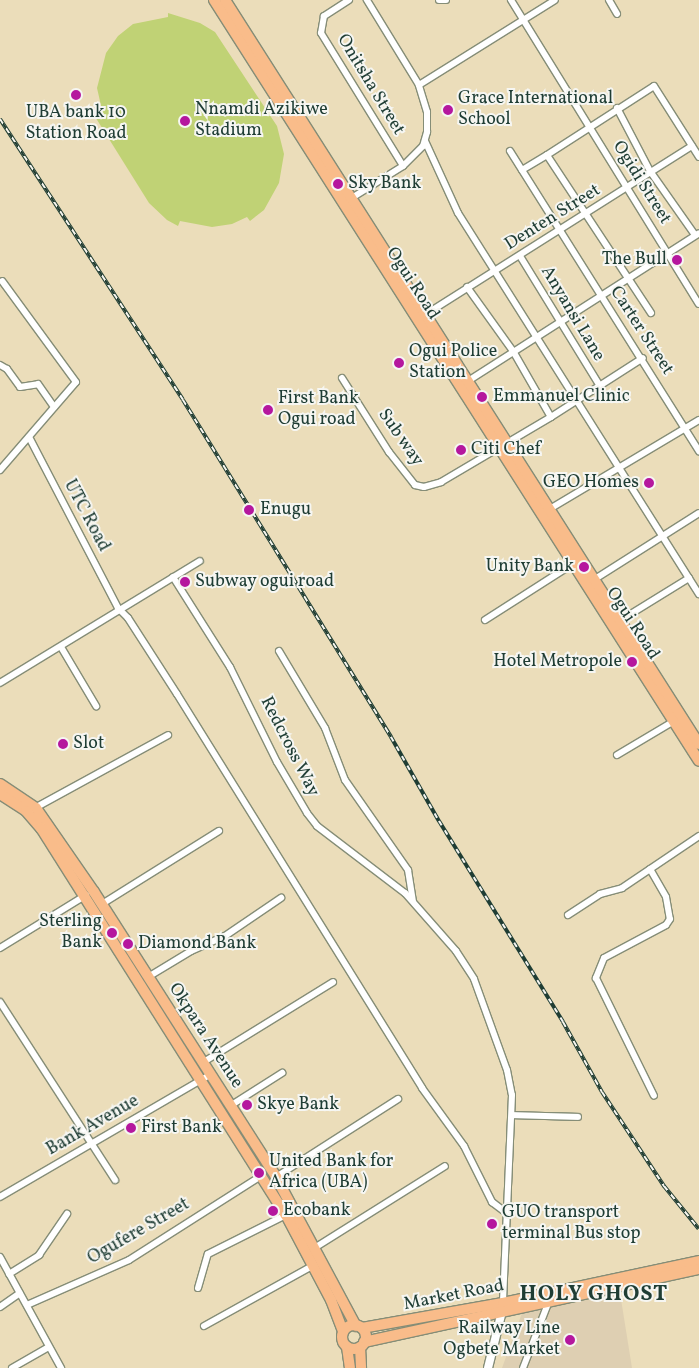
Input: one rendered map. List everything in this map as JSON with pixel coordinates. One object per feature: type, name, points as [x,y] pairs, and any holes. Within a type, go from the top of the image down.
[{"type":"main road","name":"Ogui Road","points":[[214,0],[341,204],[416,320],[503,445],[546,511],[596,579],[699,744]]},
{"type":"main road","name":"Ogui Road","points":[[226,0],[468,381],[503,445]]},
{"type":"main road","name":"Ogui Road","points":[[546,511],[574,563],[699,761]]},
{"type":"main road","name":"Okpara Avenue","points":[[0,784],[31,809],[89,894],[119,953],[206,1078],[261,1176],[286,1215],[298,1225],[316,1247],[359,1327]]},
{"type":"main road","name":"Okpara Avenue","points":[[0,794],[31,809]]},
{"type":"main road","name":"Okpara Avenue","points":[[89,894],[102,904],[202,1063],[206,1078],[230,1106],[276,1177],[343,1332]]},
{"type":"main road","points":[[119,953],[129,947]]},
{"type":"main road","name":"Market Road","points":[[362,1345],[503,1307],[699,1261]]},
{"type":"main road","name":"Market Road","points":[[359,1327],[549,1301],[699,1269]]},
{"type":"main road","points":[[350,1368],[347,1347],[342,1340],[343,1332],[348,1326],[359,1327],[362,1345],[362,1368]]},
{"type":"main road","points":[[347,1347],[362,1345]]},
{"type":"street","name":"Onitsha Street","points":[[348,0],[324,16],[321,33],[403,166]]},
{"type":"street","points":[[341,204],[403,166],[426,141],[427,112],[419,85],[367,0]]},
{"type":"street","points":[[439,0],[446,0]]},
{"type":"street","name":"Ogidi Street","points":[[511,0],[587,127],[699,304]]},
{"type":"street","points":[[419,85],[555,0]]},
{"type":"street","points":[[609,0],[617,14]]},
{"type":"street","points":[[522,170],[617,108],[656,86],[699,156]]},
{"type":"street","points":[[468,381],[697,234],[650,171],[617,108]]},
{"type":"street","name":"Denten Street","points":[[426,141],[458,213],[617,468],[699,594]]},
{"type":"street","name":"Denten Street","points":[[416,320],[627,189],[650,171],[692,146]]},
{"type":"street","name":"Carter Street","points":[[510,152],[600,296],[643,358],[699,451]]},
{"type":"street","points":[[547,154],[584,216],[651,313]]},
{"type":"street","name":"Anyansi Lane","points":[[520,256],[558,322],[600,386]]},
{"type":"street","points":[[0,470],[76,382],[2,281]]},
{"type":"street","points":[[467,287],[513,351],[551,417]]},
{"type":"street","points":[[503,445],[551,417],[643,358]]},
{"type":"street","points":[[0,365],[8,369],[22,388],[38,384],[54,407]]},
{"type":"street","name":"Sub way","points":[[342,378],[389,452],[419,487],[440,482],[503,445]]},
{"type":"street","points":[[546,511],[699,420]]},
{"type":"street","name":"UTC Road","points":[[29,437],[118,608],[128,618],[182,702],[422,1088],[464,1146],[492,1202],[508,1214]]},
{"type":"street","points":[[596,579],[699,513]]},
{"type":"street","points":[[0,683],[61,647],[118,608],[200,562]]},
{"type":"street","points":[[486,620],[574,563]]},
{"type":"street","name":"Redcross Way","points":[[173,577],[239,683],[277,762],[306,812],[317,826],[372,865],[413,901],[456,950],[474,979],[509,1076],[512,1115],[503,1307]]},
{"type":"street","points":[[621,620],[689,578]]},
{"type":"street","points":[[61,647],[96,706]]},
{"type":"street","points":[[279,651],[321,719],[346,780],[368,817],[408,870],[413,901]]},
{"type":"street","points":[[617,755],[674,721]]},
{"type":"street","points":[[31,809],[168,735]]},
{"type":"street","points":[[102,904],[219,831]]},
{"type":"street","points":[[568,915],[600,894],[622,888],[699,836]]},
{"type":"street","points":[[650,869],[666,897],[670,920],[666,925],[604,958],[596,978],[654,1096]]},
{"type":"street","points":[[0,948],[89,894]]},
{"type":"street","points":[[148,978],[192,951],[225,936],[281,898]]},
{"type":"street","points":[[202,1063],[333,982]]},
{"type":"street","points":[[0,1002],[115,1180]]},
{"type":"street","points":[[230,1106],[282,1073]]},
{"type":"street","name":"Bank Avenue","points":[[0,1197],[206,1078]]},
{"type":"street","points":[[276,1177],[398,1099]]},
{"type":"street","points":[[512,1115],[578,1117]]},
{"type":"street","points":[[316,1247],[445,1166]]},
{"type":"street","name":"Ogufere Street","points":[[27,1305],[129,1260],[261,1176]]},
{"type":"street","points":[[9,1274],[39,1255],[67,1214]]},
{"type":"street","points":[[198,1288],[208,1254],[286,1215]]},
{"type":"street","points":[[0,1257],[27,1305],[47,1348],[61,1368]]},
{"type":"street","points":[[204,1326],[314,1265]]},
{"type":"street","points":[[0,1307],[20,1294]]},
{"type":"street","points":[[523,1368],[549,1301]]},
{"type":"street","points":[[488,1368],[503,1307]]},
{"type":"street","points":[[12,1368],[47,1348]]},
{"type":"shaded area","name":"Railway Line Ogbete Market","points":[[620,1293],[632,1368],[502,1368],[522,1313]]},
{"type":"green space","name":"Nnamdi Azikiwe Stadium","points":[[168,13],[200,23],[215,32],[277,126],[284,154],[279,183],[264,210],[250,221],[247,217],[232,224],[212,227],[180,221],[178,226],[167,220],[149,203],[94,115],[102,110],[97,88],[106,53],[118,36],[133,24],[168,17]]},
{"type":"railway","points":[[0,119],[183,400],[391,737],[439,821],[563,1022],[602,1092],[664,1186],[699,1229]]},
{"type":"place","name":"UBA bank 10 Station Road","points":[[76,95]]},
{"type":"place","name":"Grace International School","points":[[448,110]]},
{"type":"place","name":"Nnamdi Azikiwe Stadium","points":[[185,121]]},
{"type":"place","name":"Sky Bank","points":[[338,184]]},
{"type":"place","name":"The Bull","points":[[677,260]]},
{"type":"place","name":"Ogui Police Station","points":[[399,363]]},
{"type":"place","name":"Emmanuel Clinic","points":[[482,397]]},
{"type":"place","name":"First Bank Ogui road","points":[[268,410]]},
{"type":"place","name":"Citi Chef","points":[[461,450]]},
{"type":"place","name":"GEO Homes","points":[[649,483]]},
{"type":"place","name":"Enugu","points":[[249,510]]},
{"type":"place","name":"Unity Bank","points":[[584,567]]},
{"type":"place","name":"Subway ogui road","points":[[185,582]]},
{"type":"place","name":"Hotel Metropole","points":[[632,662]]},
{"type":"place","name":"Slot","points":[[63,744]]},
{"type":"place","name":"Sterling Bank","points":[[112,933]]},
{"type":"place","name":"Diamond Bank","points":[[128,944]]},
{"type":"place","name":"Skye Bank","points":[[247,1105]]},
{"type":"place","name":"First Bank","points":[[131,1128]]},
{"type":"place","name":"United Bank for Africa (UBA)","points":[[259,1173]]},
{"type":"place","name":"Ecobank","points":[[273,1211]]},
{"type":"place","name":"GUO transport terminal Bus stop","points":[[492,1224]]},
{"type":"place","name":"Railway Line Ogbete Market","points":[[570,1340]]},
{"type":"district","name":"HOLY GHOST","points":[[594,1295]]}]
